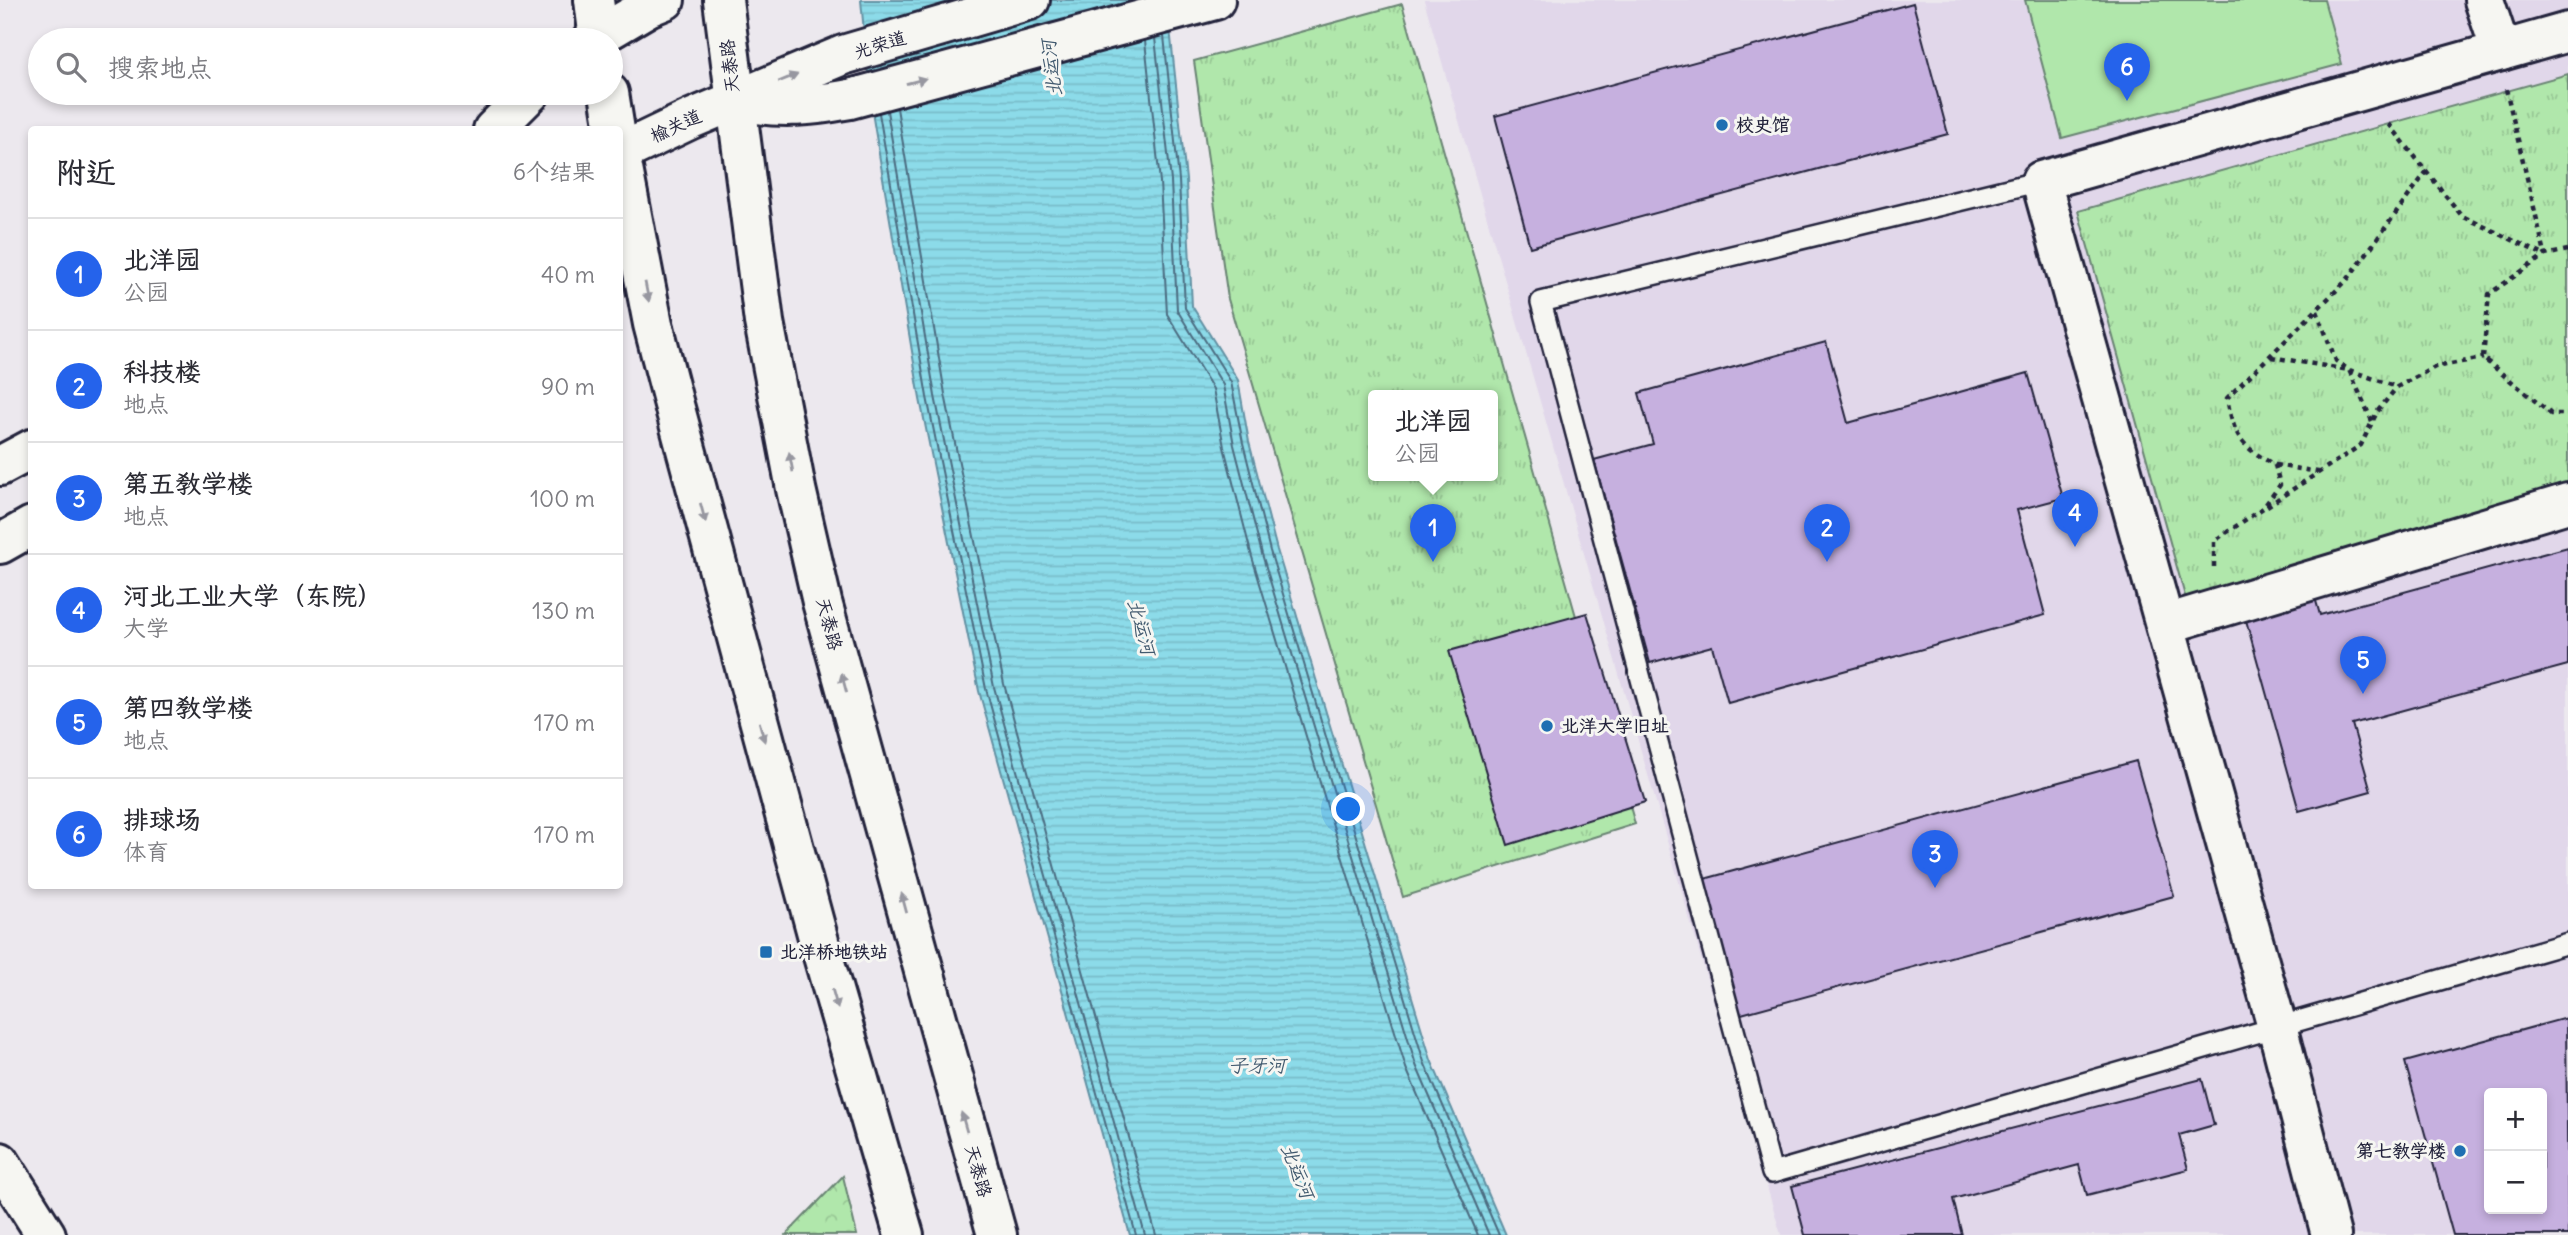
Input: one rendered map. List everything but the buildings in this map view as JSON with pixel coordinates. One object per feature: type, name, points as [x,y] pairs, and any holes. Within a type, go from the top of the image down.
[{"type":"main road","points":[[598,28],[665,0]]},
{"type":"main road","name":"天泰路","points":[[723,0],[733,100],[764,322],[799,502],[833,642],[997,1235]]},
{"type":"main road","name":"光荣道","points":[[733,100],[843,55],[1030,0]]},
{"type":"main road","points":[[2484,0],[2501,51]]},
{"type":"main road","points":[[733,100],[774,108],[804,108],[850,99],[1209,2]]},
{"type":"main road","points":[[2331,1235],[2277,1026],[2040,181],[2568,32]]},
{"type":"main road","name":"榆关道","points":[[623,152],[733,100]]},
{"type":"main road","points":[[497,126],[518,105]]},
{"type":"main road","points":[[611,105],[614,126]]},
{"type":"main road","points":[[623,169],[653,324],[673,401],[823,956],[904,1235]]},
{"type":"main road","points":[[0,466],[28,451]]},
{"type":"main road","points":[[2166,624],[2568,503]]},
{"type":"main road","points":[[0,544],[28,528]]},
{"type":"main road","points":[[0,1163],[46,1235]]},
{"type":"lane","points":[[2040,181],[1541,302],[1772,1173],[2568,943]]},
{"type":"path","points":[[2501,51],[2507,92],[2545,255]]},
{"type":"path","points":[[2362,91],[2462,216],[2545,255]]},
{"type":"path","points":[[2318,472],[2275,465],[2250,452],[2232,430],[2227,398],[2347,280],[2427,171]]},
{"type":"path","points":[[2483,358],[2489,294],[2545,255],[2568,250]]},
{"type":"path","points":[[2317,311],[2336,361],[2349,370],[2372,421]]},
{"type":"path","points":[[2270,356],[2349,370],[2397,387]]},
{"type":"path","points":[[2213,610],[2214,541],[2361,445],[2372,421],[2397,387],[2435,367],[2483,358]]},
{"type":"path","points":[[2483,358],[2551,414],[2568,414]]},
{"type":"path","points":[[2263,508],[2280,485],[2275,465]]},
{"type":"shaded area","points":[[1424,0],[2568,0],[2568,1235],[1781,1235]]},
{"type":"green space","points":[[2025,0],[2324,0],[2342,64],[2062,138]]},
{"type":"green space","points":[[1402,4],[1635,824],[1403,897],[1228,299],[1194,61]]},
{"type":"green space","points":[[2568,74],[2568,502],[2188,607],[2078,211]]},
{"type":"green space","points":[[843,1176],[857,1235],[786,1235]]},
{"type":"water","name":"子牙河","points":[[861,0],[1167,0],[1186,180],[1192,306],[1238,380],[1249,442],[1277,550],[1431,1060],[1506,1235],[1130,1235],[979,691],[920,399],[871,106]]},
{"type":"place","name":"排球场","points":[[2127,101]]},
{"type":"place","name":"校史馆","points":[[1722,125]]},
{"type":"place","name":"河北工业大学（东院）","points":[[2075,547]]},
{"type":"place","name":"北洋园","points":[[1433,562]]},
{"type":"place","name":"科技楼","points":[[1827,562]]},
{"type":"place","name":"第四教学楼","points":[[2363,694]]},
{"type":"place","name":"北洋大学旧址","points":[[1547,726]]},
{"type":"place","name":"第五教学楼","points":[[1935,888]]},
{"type":"place","name":"北洋桥地铁站","points":[[766,952]]},
{"type":"place","name":"第七教学楼","points":[[2460,1151]]},
{"type":"water label","name":"北运河","points":[[1051,68]]},
{"type":"water label","name":"北运河","points":[[1142,627]]},
{"type":"water label","name":"北运河","points":[[1298,1171]]}]
